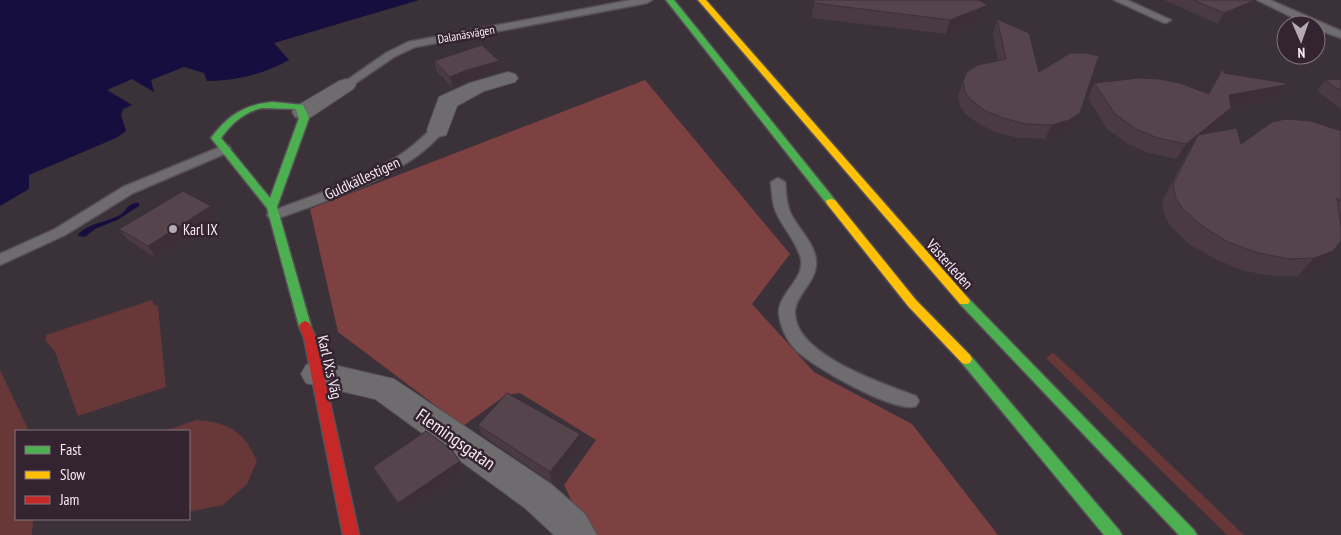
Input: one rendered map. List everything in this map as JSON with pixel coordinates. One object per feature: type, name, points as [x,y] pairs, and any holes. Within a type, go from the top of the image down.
[{"type":"main road","points":[[670,0],[912,303],[966,360],[1114,535]]},
{"type":"main road","name":"Västerleden","points":[[702,0],[953,290],[1189,535]]},
{"type":"main road","name":"Karl IX:s Väg","points":[[303,112],[300,107],[281,104],[258,105],[237,112],[216,138],[273,211],[305,328],[310,338],[351,535]]},
{"type":"main road","points":[[273,211],[304,118],[303,112]]},
{"type":"street","name":"Guldkällestigen","points":[[438,130],[447,102],[477,87],[508,78]]},
{"type":"street","name":"Dalanäsvägen","points":[[303,112],[346,85]]},
{"type":"street","name":"Flemingsgatan","points":[[317,374],[382,388],[538,496],[572,527],[578,535]]},
{"type":"lane","name":"Dalanäsvägen","points":[[346,85],[390,54],[412,44],[647,0]]},
{"type":"lane","points":[[1119,0],[1166,20]]},
{"type":"lane","points":[[1262,0],[1294,15]]},
{"type":"lane","points":[[1326,29],[1341,35]]},
{"type":"lane","name":"Guldkällestigen","points":[[273,211],[348,187],[388,168],[404,158],[438,130]]},
{"type":"lane","points":[[0,260],[60,232],[128,190],[225,149]]},
{"type":"lane","points":[[778,182],[782,209],[808,263],[806,272],[789,304],[787,314],[794,334],[804,346],[827,365],[855,381],[910,401]]},
{"type":"shaded area","points":[[0,0],[419,0],[274,43],[289,60],[250,76],[229,80],[207,81],[204,73],[184,67],[151,80],[154,92],[132,79],[107,90],[132,105],[123,109],[121,115],[126,131],[116,138],[29,175],[29,189],[0,206]]},
{"type":"shaded area","points":[[645,80],[790,254],[752,304],[814,372],[912,424],[998,535],[588,535],[564,485],[596,440],[520,393],[506,395],[463,426],[338,332],[310,209]]},
{"type":"shaded area","points":[[139,203],[139,206],[117,220],[95,229],[85,237],[79,236],[78,234],[88,227],[120,215],[130,205]]},
{"type":"shaded area","points":[[152,300],[154,305],[158,306],[166,387],[78,416],[55,352],[46,341],[46,335]]},
{"type":"shaded area","points":[[1053,353],[1244,535],[1227,535],[1046,358]]},
{"type":"shaded area","points":[[0,370],[29,430],[15,430],[15,520],[33,520],[32,535],[0,535]]},
{"type":"shaded area","points":[[196,420],[217,423],[234,430],[246,442],[257,461],[247,484],[223,505],[190,511],[190,430],[168,430]]},
{"type":"building","points":[[814,0],[978,0],[988,5],[950,20],[814,3]]},
{"type":"building","points":[[1193,0],[1256,0],[1224,13]]},
{"type":"building","points":[[997,19],[1029,33],[1039,72],[1070,53],[1085,53],[1099,56],[1080,113],[1069,120],[1052,125],[1025,124],[984,110],[970,99],[965,92],[963,81],[967,72],[978,65],[1006,59]]},
{"type":"building","points":[[482,45],[499,61],[450,77],[434,61]]},
{"type":"building","points":[[1223,68],[1224,73],[1286,83],[1286,85],[1229,95],[1231,108],[1186,144],[1158,138],[1136,129],[1115,114],[1094,83],[1139,78],[1159,79],[1180,83],[1209,94]]},
{"type":"building","points":[[1341,79],[1341,91],[1325,80]]},
{"type":"building","points":[[1286,119],[1311,121],[1341,131],[1341,201],[1337,198],[1341,241],[1333,251],[1314,258],[1289,259],[1258,253],[1228,242],[1202,226],[1183,209],[1176,199],[1173,184],[1198,135],[1237,128],[1241,144],[1272,122]]},
{"type":"building","points":[[183,191],[211,206],[148,246],[119,229]]},
{"type":"building","points":[[507,393],[580,434],[550,472],[478,425]]},
{"type":"building","points":[[426,431],[451,449],[460,461],[398,503],[373,467]]},
{"type":"traffic: fast","points":[[670,0],[831,202]]},
{"type":"traffic: fast","points":[[272,207],[304,118],[300,107],[262,105],[252,108],[234,118],[216,138],[272,207],[305,326]]},
{"type":"traffic: fast","points":[[964,301],[1189,535]]},
{"type":"traffic: fast","points":[[966,359],[1114,535]]},
{"type":"traffic: slow","points":[[702,0],[964,301]]},
{"type":"traffic: slow","points":[[831,202],[912,303],[966,359]]},
{"type":"traffic: jam","points":[[305,326],[310,338],[351,535]]},
{"type":"place","name":"Karl IX","points":[[173,229]]}]
